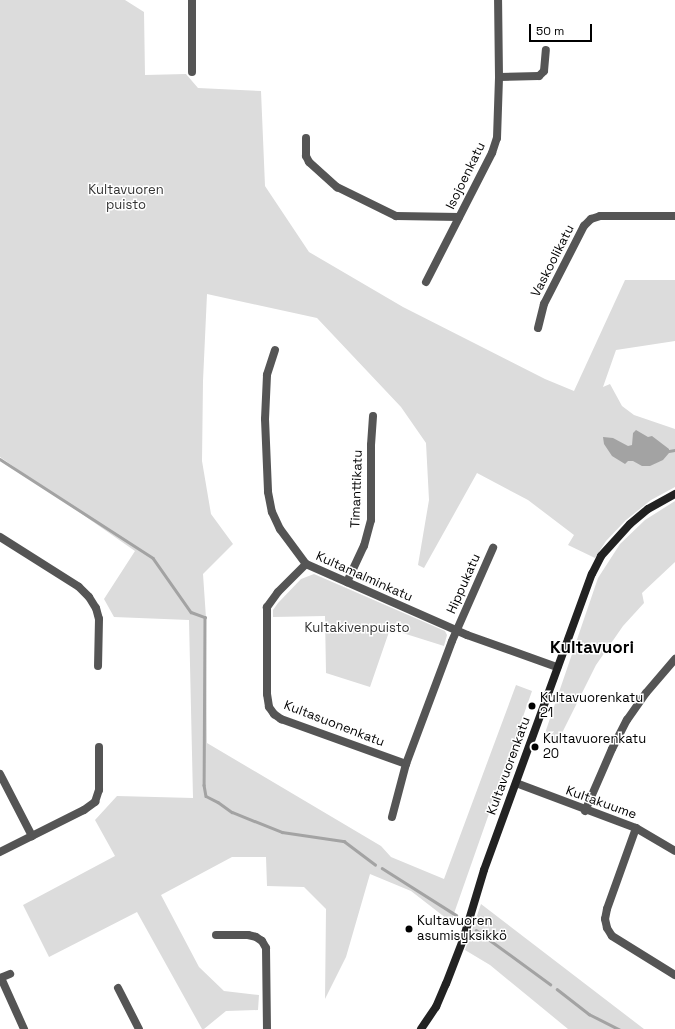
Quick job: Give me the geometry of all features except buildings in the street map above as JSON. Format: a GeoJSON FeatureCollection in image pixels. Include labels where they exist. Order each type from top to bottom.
{"type":"FeatureCollection","features":[{"type":"Feature","properties":{"kind":"street"},"geometry":{"type":"LineString","coordinates":[[192,0],[192,72]]}},
{"type":"Feature","properties":{"kind":"street","name":"Isojoenkatu"},"geometry":{"type":"LineString","coordinates":[[426,282],[492,153],[497,138],[499,77],[498,0]]}},
{"type":"Feature","properties":{"kind":"street"},"geometry":{"type":"LineString","coordinates":[[499,77],[539,76],[544,70],[546,50]]}},
{"type":"Feature","properties":{"kind":"street"},"geometry":{"type":"LineString","coordinates":[[306,138],[306,156],[308,162],[325,179],[337,187],[396,216],[459,217]]}},
{"type":"Feature","properties":{"kind":"street","name":"Vaskoolikatu"},"geometry":{"type":"LineString","coordinates":[[538,328],[544,304],[584,226],[591,219],[600,216],[675,216]]}},
{"type":"Feature","properties":{"kind":"street","name":"Kultamalminkatu"},"geometry":{"type":"LineString","coordinates":[[275,350],[268,375],[265,419],[268,492],[272,512],[280,529],[306,564],[456,630],[557,667]]}},
{"type":"Feature","properties":{"kind":"street","name":"Timanttikatu"},"geometry":{"type":"LineString","coordinates":[[347,582],[364,546],[371,520],[371,445],[373,416]]}},
{"type":"Feature","properties":{"kind":"street","name":"Kultavuorenkatu"},"geometry":{"type":"LineString","coordinates":[[422,1029],[436,1007],[449,976],[557,667],[592,574],[601,556],[630,524],[648,509],[675,494]]}},
{"type":"Feature","properties":{"kind":"street"},"geometry":{"type":"LineString","coordinates":[[0,537],[79,587],[89,597],[96,608],[99,619],[98,666]]}},
{"type":"Feature","properties":{"kind":"street","name":"Hippukatu"},"geometry":{"type":"LineString","coordinates":[[456,630],[493,548]]}},
{"type":"Feature","properties":{"kind":"street","name":"Kultasuonenkatu"},"geometry":{"type":"LineString","coordinates":[[306,564],[278,592],[267,607],[267,694],[269,708],[281,719],[406,764]]}},
{"type":"Feature","properties":{"kind":"street"},"geometry":{"type":"LineString","coordinates":[[392,817],[406,764],[456,630]]}},
{"type":"Feature","properties":{"kind":"street"},"geometry":{"type":"LineString","coordinates":[[585,810],[612,749],[627,720],[646,693],[675,660]]}},
{"type":"Feature","properties":{"kind":"street"},"geometry":{"type":"LineString","coordinates":[[0,852],[84,810],[95,802],[99,790],[99,747]]}},
{"type":"Feature","properties":{"kind":"street"},"geometry":{"type":"LineString","coordinates":[[0,774],[32,836]]}},
{"type":"Feature","properties":{"kind":"street","name":"Kultakuume"},"geometry":{"type":"LineString","coordinates":[[516,783],[636,828],[675,851]]}},
{"type":"Feature","properties":{"kind":"street"},"geometry":{"type":"LineString","coordinates":[[636,828],[607,909],[605,919],[607,928],[612,936],[675,975]]}},
{"type":"Feature","properties":{"kind":"street"},"geometry":{"type":"LineString","coordinates":[[216,935],[248,935],[256,937],[262,941],[266,948],[267,1029]]}},
{"type":"Feature","properties":{"kind":"street"},"geometry":{"type":"LineString","coordinates":[[10,974],[0,978],[24,1029]]}},
{"type":"Feature","properties":{"kind":"street"},"geometry":{"type":"LineString","coordinates":[[118,988],[138,1029]]}},
{"type":"Feature","properties":{"kind":"green space","name":"Kultavuoren puisto"},"geometry":{"type":"Polygon","coordinates":[[[0,0],[125,0],[144,12],[145,75],[186,74],[198,88],[261,91],[265,186],[309,252],[403,307],[545,379],[574,391],[625,280],[675,280],[675,341],[616,350],[603,387],[610,384],[622,406],[634,415],[675,429],[675,487],[651,500],[626,520],[606,541],[595,558],[568,545],[574,535],[528,500],[477,473],[424,568],[418,565],[429,500],[426,443],[401,407],[317,318],[207,294],[203,381],[202,461],[211,514],[233,544],[203,574],[206,618],[207,743],[381,846],[391,857],[444,879],[516,685],[532,691],[451,922],[411,891],[370,874],[346,957],[325,999],[326,909],[304,887],[267,886],[266,857],[232,857],[161,895],[199,967],[224,991],[259,995],[258,1010],[226,1011],[204,1029],[202,1029],[137,912],[49,957],[23,905],[115,856],[95,820],[117,796],[193,798],[189,620],[114,617],[104,599],[135,551],[0,457],[0,0]]]}},
{"type":"Feature","properties":{"kind":"green space"},"geometry":{"type":"Polygon","coordinates":[[[675,501],[675,562],[642,593],[644,603],[623,626],[596,665],[558,741],[544,736],[598,578],[620,544],[645,520],[675,501]]]}},
{"type":"Feature","properties":{"kind":"green space","name":"Kultakivenpuisto"},"geometry":{"type":"Polygon","coordinates":[[[314,574],[445,631],[447,635],[444,646],[390,629],[370,687],[326,673],[325,616],[273,617],[273,610],[278,603],[301,579],[314,574]]]}},
{"type":"Feature","properties":{"kind":"green space"},"geometry":{"type":"Polygon","coordinates":[[[481,904],[644,1029],[568,1029],[490,965],[465,950],[481,904]]]}},
{"type":"Feature","properties":{"kind":"shaded area"},"geometry":{"type":"Polygon","coordinates":[[[636,430],[648,437],[652,436],[669,449],[669,453],[663,460],[650,466],[642,466],[633,461],[628,461],[625,464],[612,456],[604,444],[603,437],[613,438],[628,446],[632,445],[633,433],[636,430]]]}},
{"type":"Feature","properties":{"kind":"waterway"},"geometry":{"type":"LineString","coordinates":[[669,451],[675,450]]}},
{"type":"Feature","properties":{"kind":"waterway"},"geometry":{"type":"LineString","coordinates":[[0,459],[153,558],[191,612],[205,617],[204,785],[206,796],[232,812],[282,832],[344,841],[375,864]]}},
{"type":"Feature","properties":{"kind":"waterway"},"geometry":{"type":"LineString","coordinates":[[382,868],[456,915]]}},
{"type":"Feature","properties":{"kind":"waterway"},"geometry":{"type":"LineString","coordinates":[[476,930],[550,984]]}},
{"type":"Feature","properties":{"kind":"waterway"},"geometry":{"type":"LineString","coordinates":[[557,989],[589,1014],[619,1029]]}},
{"type":"Feature","properties":{"kind":"place","name":"Kultavuorenkatu 21"},"geometry":{"type":"Point","coordinates":[532,706]}},
{"type":"Feature","properties":{"kind":"place","name":"Kultavuorenkatu 20"},"geometry":{"type":"Point","coordinates":[535,747]}},
{"type":"Feature","properties":{"kind":"place","name":"Kultavuoren asumisyksikkö"},"geometry":{"type":"Point","coordinates":[409,929]}},
{"type":"Feature","properties":{"kind":"district","name":"Kultavuori"},"geometry":{"type":"Point","coordinates":[592,648]}}]}
